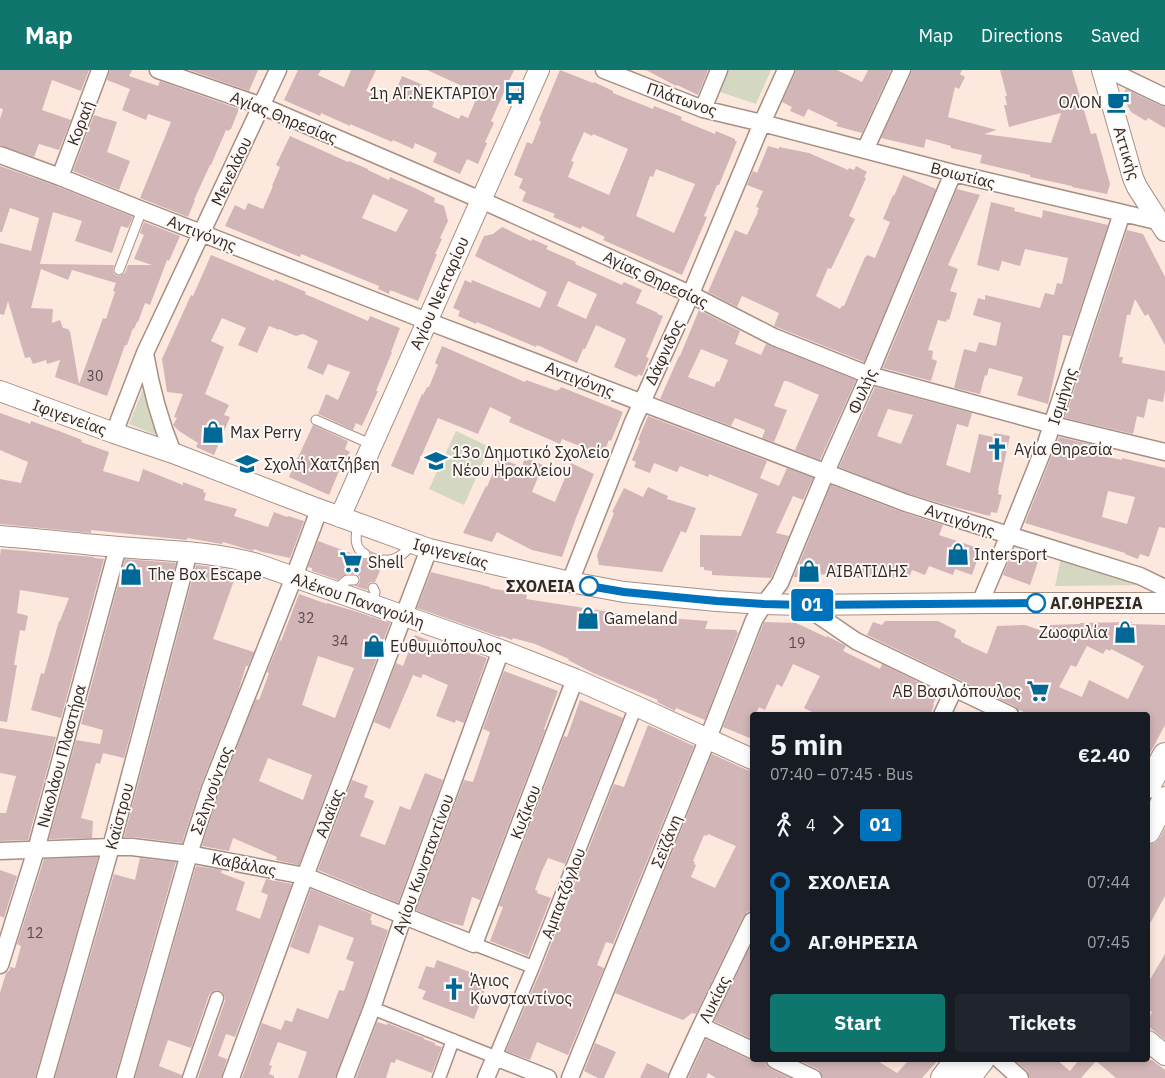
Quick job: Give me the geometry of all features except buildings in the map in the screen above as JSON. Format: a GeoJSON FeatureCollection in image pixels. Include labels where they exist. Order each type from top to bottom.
{"type":"FeatureCollection","features":[{"type":"Feature","properties":{"kind":"main road"},"geometry":{"type":"LineString","coordinates":[[1150,779],[1165,755]]}},
{"type":"Feature","properties":{"kind":"main road"},"geometry":{"type":"LineString","coordinates":[[1150,827],[1165,799]]}},
{"type":"Feature","properties":{"kind":"main road"},"geometry":{"type":"LineString","coordinates":[[943,1078],[955,1062]]}},
{"type":"Feature","properties":{"kind":"main road"},"geometry":{"type":"LineString","coordinates":[[968,1078],[980,1062]]}},
{"type":"Feature","properties":{"kind":"street","name":"Κοραή"},"geometry":{"type":"LineString","coordinates":[[60,177],[100,70]]}},
{"type":"Feature","properties":{"kind":"street","name":"Αγίας Θηρεσίας"},"geometry":{"type":"LineString","coordinates":[[158,70],[262,106],[481,200],[690,294],[774,337],[869,376],[1053,425],[1165,452]]}},
{"type":"Feature","properties":{"kind":"street","name":"Μενελάου"},"geometry":{"type":"LineString","coordinates":[[114,433],[146,353],[278,70]]}},
{"type":"Feature","properties":{"kind":"street","name":"Αγίου Νεκταρίου"},"geometry":{"type":"LineString","coordinates":[[349,520],[373,445],[539,70]]}},
{"type":"Feature","properties":{"kind":"street","name":"Πλάτωνος"},"geometry":{"type":"LineString","coordinates":[[604,70],[703,109],[762,123]]}},
{"type":"Feature","properties":{"kind":"street"},"geometry":{"type":"LineString","coordinates":[[703,109],[719,70]]}},
{"type":"Feature","properties":{"kind":"street","name":"Δάφνιδος"},"geometry":{"type":"LineString","coordinates":[[570,582],[642,402],[786,70]]}},
{"type":"Feature","properties":{"kind":"street"},"geometry":{"type":"LineString","coordinates":[[866,150],[902,70]]}},
{"type":"Feature","properties":{"kind":"street","name":"Αττικής"},"geometry":{"type":"LineString","coordinates":[[1102,70],[1133,178],[1163,225]]}},
{"type":"Feature","properties":{"kind":"street"},"geometry":{"type":"LineString","coordinates":[[1109,70],[1165,97]]}},
{"type":"Feature","properties":{"kind":"street","name":"Βοιωτίας"},"geometry":{"type":"LineString","coordinates":[[762,123],[953,173],[1122,213],[1163,225]]}},
{"type":"Feature","properties":{"kind":"street","name":"Αντιγόνης"},"geometry":{"type":"LineString","coordinates":[[0,155],[427,321],[906,503],[1140,576],[1165,588]]}},
{"type":"Feature","properties":{"kind":"street","name":"Φυλής"},"geometry":{"type":"LineString","coordinates":[[764,604],[780,583],[826,472],[869,376],[953,173]]}},
{"type":"Feature","properties":{"kind":"street","name":"Ισμήνης"},"geometry":{"type":"LineString","coordinates":[[980,602],[1009,536],[1053,425],[1122,213]]}},
{"type":"Feature","properties":{"kind":"street"},"geometry":{"type":"LineString","coordinates":[[146,353],[150,384],[173,453]]}},
{"type":"Feature","properties":{"kind":"street","name":"Ιφιγενείας"},"geometry":{"type":"LineString","coordinates":[[0,391],[173,453],[319,510],[422,546],[570,582],[624,592],[717,601],[804,605],[980,602],[1165,603]]}},
{"type":"Feature","properties":{"kind":"street","name":"Σεληνούντος"},"geometry":{"type":"LineString","coordinates":[[125,1078],[189,854],[210,789],[319,510]]}},
{"type":"Feature","properties":{"kind":"street","name":"Αλέκου Παναγούλη"},"geometry":{"type":"LineString","coordinates":[[0,536],[189,552],[240,559],[334,591],[373,596],[403,616],[501,650],[575,679],[750,758]]}},
{"type":"Feature","properties":{"kind":"street","name":"Αλαϊας"},"geometry":{"type":"LineString","coordinates":[[231,1078],[403,616],[422,546]]}},
{"type":"Feature","properties":{"kind":"street","name":"Νικολάου Πλαστήρα"},"geometry":{"type":"LineString","coordinates":[[0,965],[36,850],[118,547]]}},
{"type":"Feature","properties":{"kind":"street","name":"Καϊστρου"},"geometry":{"type":"LineString","coordinates":[[45,1078],[111,847],[189,552]]}},
{"type":"Feature","properties":{"kind":"street","name":"Σεϊζάνη"},"geometry":{"type":"LineString","coordinates":[[570,1078],[754,620],[764,604]]}},
{"type":"Feature","properties":{"kind":"street"},"geometry":{"type":"LineString","coordinates":[[804,605],[856,642],[1004,712]]}},
{"type":"Feature","properties":{"kind":"street","name":"Αγίου Κωνσταντίνου"},"geometry":{"type":"LineString","coordinates":[[345,1078],[501,650]]}},
{"type":"Feature","properties":{"kind":"street","name":"Κυζίκου"},"geometry":{"type":"LineString","coordinates":[[474,944],[575,679]]}},
{"type":"Feature","properties":{"kind":"street"},"geometry":{"type":"LineString","coordinates":[[943,712],[954,689]]}},
{"type":"Feature","properties":{"kind":"street","name":"Αμπατζόγλου"},"geometry":{"type":"LineString","coordinates":[[486,1078],[533,967],[636,706]]}},
{"type":"Feature","properties":{"kind":"street","name":"Καβάλας"},"geometry":{"type":"LineString","coordinates":[[0,851],[132,847],[189,854],[305,876],[474,944]]}},
{"type":"Feature","properties":{"kind":"street","name":"Λυκίας"},"geometry":{"type":"LineString","coordinates":[[676,1078],[750,925]]}},
{"type":"Feature","properties":{"kind":"street"},"geometry":{"type":"LineString","coordinates":[[474,944],[533,967]]}},
{"type":"Feature","properties":{"kind":"street"},"geometry":{"type":"LineString","coordinates":[[188,1078],[217,998]]}},
{"type":"Feature","properties":{"kind":"street"},"geometry":{"type":"LineString","coordinates":[[372,1008],[548,1078]]}},
{"type":"Feature","properties":{"kind":"street"},"geometry":{"type":"LineString","coordinates":[[701,1026],[750,1049]]}},
{"type":"Feature","properties":{"kind":"street"},"geometry":{"type":"LineString","coordinates":[[439,1078],[453,1040]]}},
{"type":"Feature","properties":{"kind":"street"},"geometry":{"type":"LineString","coordinates":[[1150,1043],[1165,1055]]}},
{"type":"Feature","properties":{"kind":"street"},"geometry":{"type":"LineString","coordinates":[[777,1062],[791,1073],[813,1078]]}},
{"type":"Feature","properties":{"kind":"street"},"geometry":{"type":"LineString","coordinates":[[1002,1062],[1020,1078]]}},
{"type":"Feature","properties":{"kind":"lane"},"geometry":{"type":"LineString","coordinates":[[119,270],[142,210]]}},
{"type":"Feature","properties":{"kind":"lane"},"geometry":{"type":"LineString","coordinates":[[316,420],[373,445]]}},
{"type":"Feature","properties":{"kind":"lane"},"geometry":{"type":"LineString","coordinates":[[349,520],[360,551],[365,554]]}},
{"type":"Feature","properties":{"kind":"lane"},"geometry":{"type":"LineString","coordinates":[[384,560],[396,559],[405,552],[422,546]]}},
{"type":"Feature","properties":{"kind":"lane"},"geometry":{"type":"LineString","coordinates":[[334,591],[347,580],[354,580]]}},
{"type":"Feature","properties":{"kind":"green space"},"geometry":{"type":"Polygon","coordinates":[[[727,70],[771,70],[756,104],[717,91],[727,70]]]}},
{"type":"Feature","properties":{"kind":"green space"},"geometry":{"type":"Polygon","coordinates":[[[143,389],[159,436],[129,424],[143,389]]]}},
{"type":"Feature","properties":{"kind":"green space"},"geometry":{"type":"Polygon","coordinates":[[[456,431],[490,447],[464,505],[429,489],[456,431]]]}},
{"type":"Feature","properties":{"kind":"green space"},"geometry":{"type":"Polygon","coordinates":[[[1061,558],[1141,585],[1055,586],[1061,558]]]}},
{"type":"Feature","properties":{"kind":"bus line","name":"01"},"geometry":{"type":"LineString","coordinates":[[589,586],[624,592],[764,604],[1036,603]]}},
{"type":"Feature","properties":{"kind":"place","name":"1η ΑΓ.ΝΕΚΤΑΡΙΟΥ"},"geometry":{"type":"Point","coordinates":[515,93]}},
{"type":"Feature","properties":{"kind":"place","name":"ΟΛΟΝ"},"geometry":{"type":"Point","coordinates":[1118,102]}},
{"type":"Feature","properties":{"kind":"place","name":"Max Perry"},"geometry":{"type":"Point","coordinates":[213,432]}},
{"type":"Feature","properties":{"kind":"place","name":"Αγία Θηρεσία"},"geometry":{"type":"Point","coordinates":[997,449]}},
{"type":"Feature","properties":{"kind":"place","name":"13ο Δημοτικό Σχολείο Νέου Ηρακλείου"},"geometry":{"type":"Point","coordinates":[436,461]}},
{"type":"Feature","properties":{"kind":"place","name":"Σχολή Χατζήβεη"},"geometry":{"type":"Point","coordinates":[247,464]}},
{"type":"Feature","properties":{"kind":"place","name":"Intersport"},"geometry":{"type":"Point","coordinates":[958,554]}},
{"type":"Feature","properties":{"kind":"place","name":"Shell"},"geometry":{"type":"Point","coordinates":[351,562]}},
{"type":"Feature","properties":{"kind":"place","name":"ΑΙΒΑΤΙΔΗΣ"},"geometry":{"type":"Point","coordinates":[809,571]}},
{"type":"Feature","properties":{"kind":"place","name":"The Box Escape"},"geometry":{"type":"Point","coordinates":[131,574]}},
{"type":"Feature","properties":{"kind":"place","name":"ΣΧΟΛΕΙΑ"},"geometry":{"type":"Point","coordinates":[589,586]}},
{"type":"Feature","properties":{"kind":"place","name":"ΑΓ.ΘΗΡΕΣΙΑ"},"geometry":{"type":"Point","coordinates":[1036,603]}},
{"type":"Feature","properties":{"kind":"place","name":"Gameland"},"geometry":{"type":"Point","coordinates":[588,618]}},
{"type":"Feature","properties":{"kind":"place","name":"Ζωοφιλία"},"geometry":{"type":"Point","coordinates":[1125,632]}},
{"type":"Feature","properties":{"kind":"place","name":"Ευθυμιόπουλος"},"geometry":{"type":"Point","coordinates":[374,646]}},
{"type":"Feature","properties":{"kind":"place","name":"ΑΒ Βασιλόπουλος"},"geometry":{"type":"Point","coordinates":[1038,691]}},
{"type":"Feature","properties":{"kind":"place","name":"Άγιος Κωνσταντίνος"},"geometry":{"type":"Point","coordinates":[454,989]}}]}
